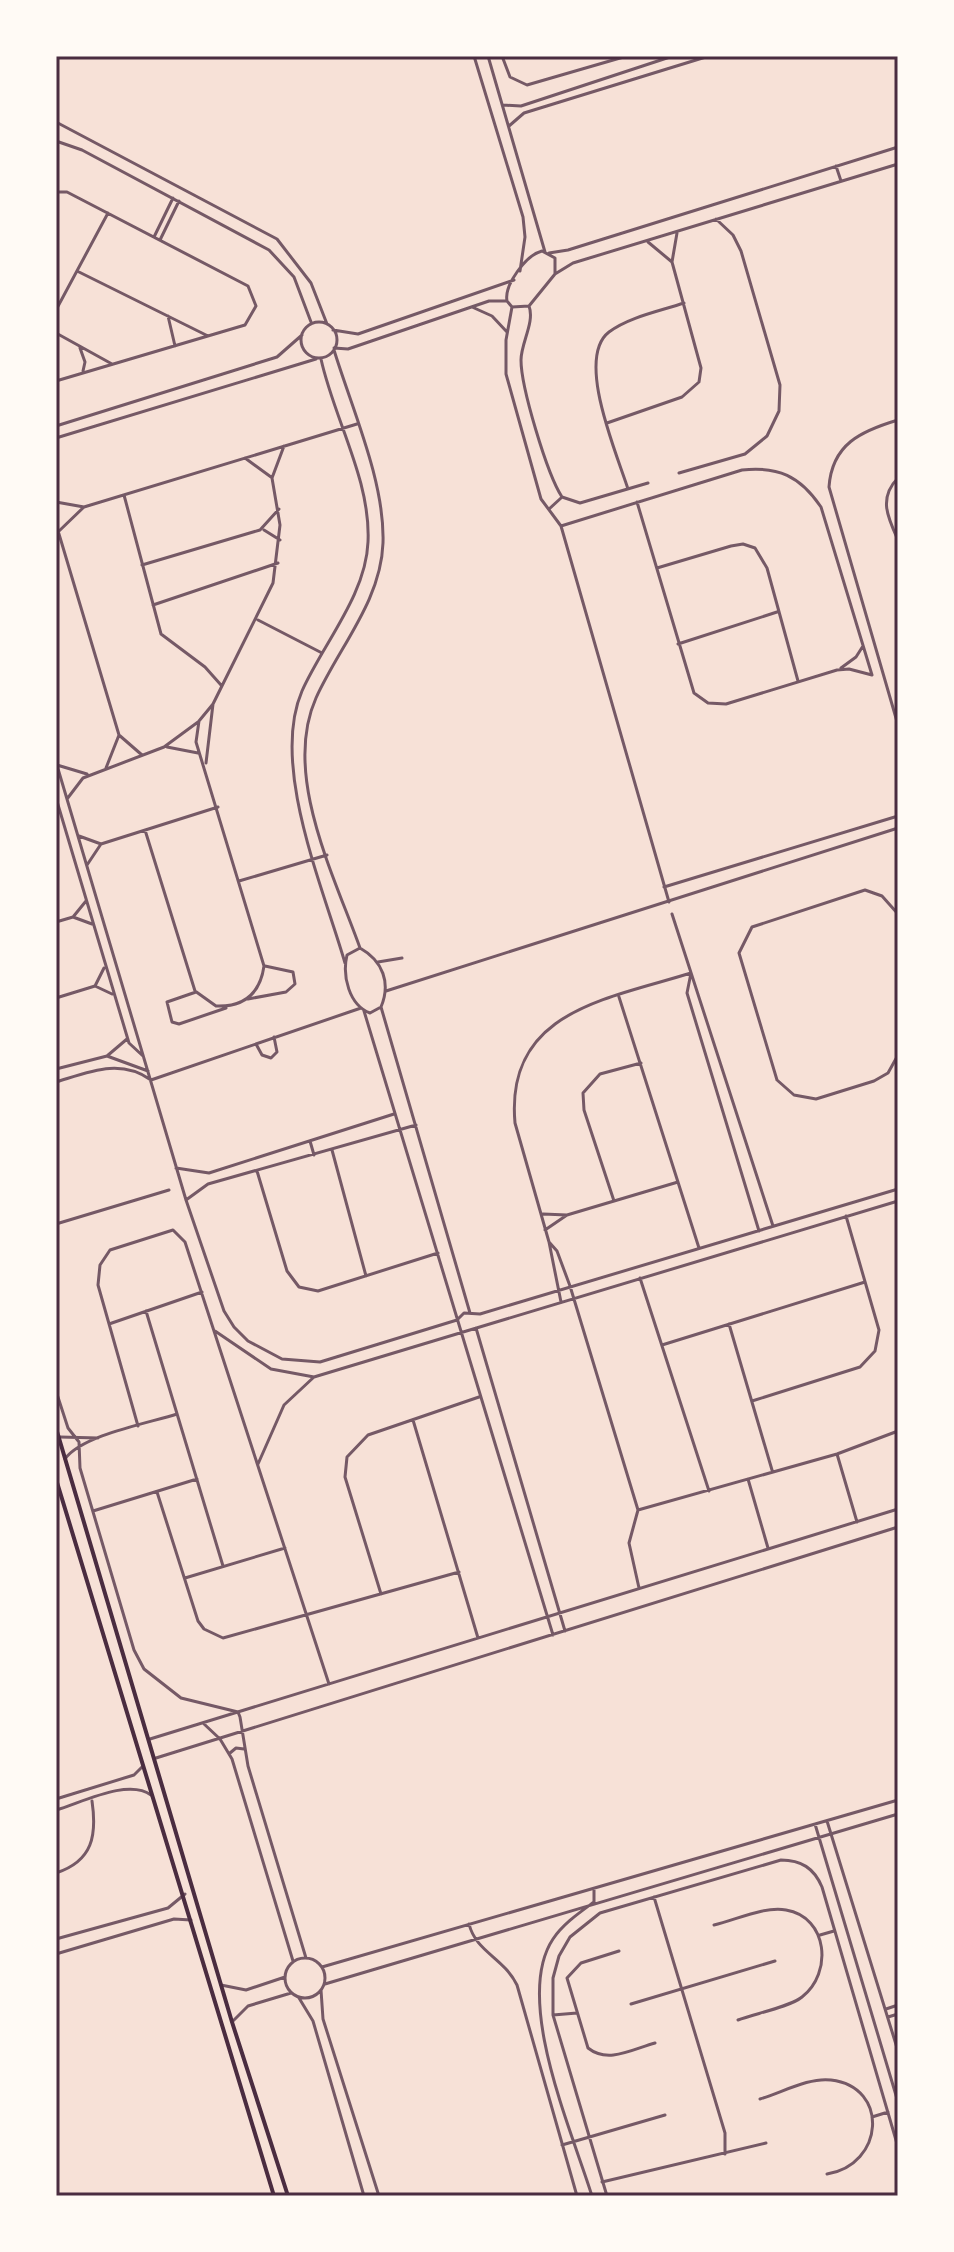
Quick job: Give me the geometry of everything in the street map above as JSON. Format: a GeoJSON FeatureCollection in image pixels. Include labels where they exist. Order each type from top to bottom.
{"type":"FeatureCollection","features":[{"type":"Feature","properties":{"kind":"main road"},"geometry":{"type":"LineString","coordinates":[[56,1428],[232,2022],[288,2196]]}},
{"type":"Feature","properties":{"kind":"main road"},"geometry":{"type":"LineString","coordinates":[[56,1479],[185,1894],[227,2047],[274,2196]]}},
{"type":"Feature","properties":{"kind":"main road"},"geometry":{"type":"LineString","coordinates":[[88,1582],[101,1577]]}},
{"type":"Feature","properties":{"kind":"main road"},"geometry":{"type":"LineString","coordinates":[[95,1602],[107,1598]]}},
{"type":"Feature","properties":{"kind":"street"},"geometry":{"type":"LineString","coordinates":[[474,56],[523,217],[525,237],[520,271]]}},
{"type":"Feature","properties":{"kind":"street"},"geometry":{"type":"LineString","coordinates":[[488,56],[547,252],[556,262],[555,274]]}},
{"type":"Feature","properties":{"kind":"street"},"geometry":{"type":"LineString","coordinates":[[502,56],[510,77],[527,85],[627,56]]}},
{"type":"Feature","properties":{"kind":"street"},"geometry":{"type":"LineString","coordinates":[[503,105],[521,106],[673,56]]}},
{"type":"Feature","properties":{"kind":"street"},"geometry":{"type":"LineString","coordinates":[[509,126],[524,113],[709,56]]}},
{"type":"Feature","properties":{"kind":"street"},"geometry":{"type":"LineString","coordinates":[[521,106],[524,113]]}},
{"type":"Feature","properties":{"kind":"street"},"geometry":{"type":"LineString","coordinates":[[56,122],[277,239],[311,283],[327,324],[333,330],[358,334],[514,280]]}},
{"type":"Feature","properties":{"kind":"street"},"geometry":{"type":"LineString","coordinates":[[56,141],[82,150],[179,201],[278,258],[300,288],[311,322]]}},
{"type":"Feature","properties":{"kind":"street"},"geometry":{"type":"LineString","coordinates":[[512,307],[507,301],[507,290],[532,255],[568,250],[898,147]]}},
{"type":"Feature","properties":{"kind":"street"},"geometry":{"type":"LineString","coordinates":[[512,307],[529,306],[555,274],[573,263],[898,164]]}},
{"type":"Feature","properties":{"kind":"street"},"geometry":{"type":"LineString","coordinates":[[836,166],[841,181]]}},
{"type":"Feature","properties":{"kind":"street"},"geometry":{"type":"LineString","coordinates":[[56,192],[67,192],[248,286],[253,292],[256,306],[250,320],[208,336],[56,381]]}},
{"type":"Feature","properties":{"kind":"street"},"geometry":{"type":"LineString","coordinates":[[154,237],[173,198]]}},
{"type":"Feature","properties":{"kind":"street"},"geometry":{"type":"LineString","coordinates":[[160,240],[179,201]]}},
{"type":"Feature","properties":{"kind":"street"},"geometry":{"type":"LineString","coordinates":[[56,310],[108,213]]}},
{"type":"Feature","properties":{"kind":"street"},"geometry":{"type":"LineString","coordinates":[[679,473],[745,454],[758,446],[774,424],[781,398],[741,251],[733,235],[716,219]]}},
{"type":"Feature","properties":{"kind":"street"},"geometry":{"type":"LineString","coordinates":[[607,423],[682,397],[699,382],[701,368],[672,262],[677,231]]}},
{"type":"Feature","properties":{"kind":"street"},"geometry":{"type":"LineString","coordinates":[[647,241],[672,262]]}},
{"type":"Feature","properties":{"kind":"street"},"geometry":{"type":"LineString","coordinates":[[77,271],[208,336]]}},
{"type":"Feature","properties":{"kind":"street"},"geometry":{"type":"LineString","coordinates":[[311,322],[302,335],[277,357],[57,425],[58,437],[319,359],[334,349],[348,349],[494,300],[507,301]]}},
{"type":"Feature","properties":{"kind":"street"},"geometry":{"type":"LineString","coordinates":[[628,489],[594,368],[598,344],[620,326],[684,303]]}},
{"type":"Feature","properties":{"kind":"street"},"geometry":{"type":"LineString","coordinates":[[529,306],[531,316],[522,348],[523,379],[562,497],[576,504],[648,483]]}},
{"type":"Feature","properties":{"kind":"street"},"geometry":{"type":"LineString","coordinates":[[472,307],[492,316],[507,333]]}},
{"type":"Feature","properties":{"kind":"street"},"geometry":{"type":"LineString","coordinates":[[512,307],[507,333],[508,382],[541,499],[561,526],[669,902]]}},
{"type":"Feature","properties":{"kind":"street"},"geometry":{"type":"LineString","coordinates":[[168,316],[175,346]]}},
{"type":"Feature","properties":{"kind":"street"},"geometry":{"type":"LineString","coordinates":[[311,322],[327,324]]}},
{"type":"Feature","properties":{"kind":"street"},"geometry":{"type":"LineString","coordinates":[[333,330],[334,349],[379,496],[383,545],[372,593],[317,697],[306,734],[308,791],[360,948],[378,962],[386,991],[381,1007],[470,1313]]}},
{"type":"Feature","properties":{"kind":"street"},"geometry":{"type":"LineString","coordinates":[[56,333],[114,365]]}},
{"type":"Feature","properties":{"kind":"street"},"geometry":{"type":"LineString","coordinates":[[302,335],[304,350],[319,359],[364,501],[368,546],[355,589],[295,711],[290,753],[296,794],[345,963],[349,989],[363,1010],[553,1635]]}},
{"type":"Feature","properties":{"kind":"street"},"geometry":{"type":"LineString","coordinates":[[78,345],[85,362],[82,373]]}},
{"type":"Feature","properties":{"kind":"street"},"geometry":{"type":"LineString","coordinates":[[898,420],[864,431],[846,445],[833,465],[829,487],[898,725]]}},
{"type":"Feature","properties":{"kind":"street"},"geometry":{"type":"LineString","coordinates":[[56,502],[84,507],[357,424]]}},
{"type":"Feature","properties":{"kind":"street"},"geometry":{"type":"LineString","coordinates":[[67,799],[76,784],[91,774],[164,747],[199,721],[213,704],[257,619],[278,563],[279,509],[272,478],[284,446]]}},
{"type":"Feature","properties":{"kind":"street"},"geometry":{"type":"LineString","coordinates":[[245,458],[272,478]]}},
{"type":"Feature","properties":{"kind":"street"},"geometry":{"type":"LineString","coordinates":[[561,526],[637,502],[742,470],[765,467],[788,473],[807,487],[821,507],[872,675],[849,669],[837,670],[726,704],[708,703],[694,693],[637,502]]}},
{"type":"Feature","properties":{"kind":"street"},"geometry":{"type":"LineString","coordinates":[[898,478],[887,495],[886,507],[898,540]]}},
{"type":"Feature","properties":{"kind":"street"},"geometry":{"type":"LineString","coordinates":[[124,495],[161,634],[205,667],[222,685]]}},
{"type":"Feature","properties":{"kind":"street"},"geometry":{"type":"LineString","coordinates":[[549,509],[562,497]]}},
{"type":"Feature","properties":{"kind":"street"},"geometry":{"type":"LineString","coordinates":[[58,532],[84,507]]}},
{"type":"Feature","properties":{"kind":"street"},"geometry":{"type":"LineString","coordinates":[[260,530],[279,509]]}},
{"type":"Feature","properties":{"kind":"street"},"geometry":{"type":"LineString","coordinates":[[56,524],[119,735],[142,755]]}},
{"type":"Feature","properties":{"kind":"street"},"geometry":{"type":"LineString","coordinates":[[142,565],[260,530],[272,532],[280,541]]}},
{"type":"Feature","properties":{"kind":"street"},"geometry":{"type":"LineString","coordinates":[[657,568],[731,546],[743,544],[755,548],[763,557],[798,681]]}},
{"type":"Feature","properties":{"kind":"street"},"geometry":{"type":"LineString","coordinates":[[153,605],[278,563]]}},
{"type":"Feature","properties":{"kind":"street"},"geometry":{"type":"LineString","coordinates":[[678,644],[778,612]]}},
{"type":"Feature","properties":{"kind":"street"},"geometry":{"type":"LineString","coordinates":[[257,619],[322,653]]}},
{"type":"Feature","properties":{"kind":"street"},"geometry":{"type":"LineString","coordinates":[[837,670],[856,657],[863,646]]}},
{"type":"Feature","properties":{"kind":"street"},"geometry":{"type":"LineString","coordinates":[[206,766],[213,704]]}},
{"type":"Feature","properties":{"kind":"street"},"geometry":{"type":"LineString","coordinates":[[199,721],[198,753],[206,766],[264,966],[257,990],[248,999]]}},
{"type":"Feature","properties":{"kind":"street"},"geometry":{"type":"LineString","coordinates":[[106,768],[119,735]]}},
{"type":"Feature","properties":{"kind":"street"},"geometry":{"type":"LineString","coordinates":[[164,747],[198,753]]}},
{"type":"Feature","properties":{"kind":"street"},"geometry":{"type":"LineString","coordinates":[[56,763],[73,772],[91,774]]}},
{"type":"Feature","properties":{"kind":"street"},"geometry":{"type":"LineString","coordinates":[[56,763],[176,1168],[224,1311],[234,1327],[264,1352],[291,1361],[320,1362],[457,1320],[463,1314],[480,1314],[898,1189]]}},
{"type":"Feature","properties":{"kind":"street"},"geometry":{"type":"LineString","coordinates":[[56,798],[127,1039],[133,1050],[143,1056]]}},
{"type":"Feature","properties":{"kind":"street"},"geometry":{"type":"LineString","coordinates":[[87,865],[101,844],[218,807]]}},
{"type":"Feature","properties":{"kind":"street"},"geometry":{"type":"LineString","coordinates":[[664,887],[898,816]]}},
{"type":"Feature","properties":{"kind":"street"},"geometry":{"type":"LineString","coordinates":[[386,991],[898,828]]}},
{"type":"Feature","properties":{"kind":"street"},"geometry":{"type":"LineString","coordinates":[[145,830],[196,992],[205,1001],[229,1007]]}},
{"type":"Feature","properties":{"kind":"street"},"geometry":{"type":"LineString","coordinates":[[77,834],[101,844]]}},
{"type":"Feature","properties":{"kind":"street"},"geometry":{"type":"LineString","coordinates":[[239,881],[327,855]]}},
{"type":"Feature","properties":{"kind":"street"},"geometry":{"type":"LineString","coordinates":[[898,914],[882,896],[865,890],[752,927],[739,953],[777,1080],[794,1095],[816,1099],[874,1081],[888,1073],[898,1055]]}},
{"type":"Feature","properties":{"kind":"street"},"geometry":{"type":"LineString","coordinates":[[56,922],[73,917],[86,901]]}},
{"type":"Feature","properties":{"kind":"street"},"geometry":{"type":"LineString","coordinates":[[90,914],[100,912]]}},
{"type":"Feature","properties":{"kind":"street"},"geometry":{"type":"LineString","coordinates":[[672,914],[773,1226]]}},
{"type":"Feature","properties":{"kind":"street"},"geometry":{"type":"LineString","coordinates":[[73,917],[93,925]]}},
{"type":"Feature","properties":{"kind":"street"},"geometry":{"type":"LineString","coordinates":[[345,963],[353,950],[360,948]]}},
{"type":"Feature","properties":{"kind":"street"},"geometry":{"type":"LineString","coordinates":[[378,962],[402,958]]}},
{"type":"Feature","properties":{"kind":"street"},"geometry":{"type":"LineString","coordinates":[[95,986],[105,966]]}},
{"type":"Feature","properties":{"kind":"street"},"geometry":{"type":"LineString","coordinates":[[196,992],[167,1002],[172,1022],[179,1024],[248,999],[286,992],[295,984],[293,972],[287,968],[264,966]]}},
{"type":"Feature","properties":{"kind":"street"},"geometry":{"type":"LineString","coordinates":[[561,1302],[549,1242],[515,1123],[514,1095],[520,1067],[541,1035],[571,1012],[691,973]]}},
{"type":"Feature","properties":{"kind":"street"},"geometry":{"type":"LineString","coordinates":[[691,973],[687,993],[759,1231]]}},
{"type":"Feature","properties":{"kind":"street"},"geometry":{"type":"LineString","coordinates":[[56,998],[95,986],[114,994]]}},
{"type":"Feature","properties":{"kind":"street"},"geometry":{"type":"LineString","coordinates":[[619,996],[699,1248]]}},
{"type":"Feature","properties":{"kind":"street"},"geometry":{"type":"LineString","coordinates":[[151,1080],[274,1037],[363,1010],[370,1013],[381,1007]]}},
{"type":"Feature","properties":{"kind":"street"},"geometry":{"type":"LineString","coordinates":[[256,1044],[264,1057],[273,1057],[277,1052],[274,1037]]}},
{"type":"Feature","properties":{"kind":"street"},"geometry":{"type":"LineString","coordinates":[[56,1069],[107,1056],[127,1039]]}},
{"type":"Feature","properties":{"kind":"street"},"geometry":{"type":"LineString","coordinates":[[107,1056],[148,1071]]}},
{"type":"Feature","properties":{"kind":"street"},"geometry":{"type":"LineString","coordinates":[[614,1201],[584,1110],[583,1093],[600,1074],[641,1063]]}},
{"type":"Feature","properties":{"kind":"street"},"geometry":{"type":"LineString","coordinates":[[56,1082],[113,1067],[137,1071],[151,1080]]}},
{"type":"Feature","properties":{"kind":"street"},"geometry":{"type":"LineString","coordinates":[[176,1168],[209,1173],[394,1114]]}},
{"type":"Feature","properties":{"kind":"street"},"geometry":{"type":"LineString","coordinates":[[186,1200],[205,1185],[416,1125]]}},
{"type":"Feature","properties":{"kind":"street"},"geometry":{"type":"LineString","coordinates":[[310,1141],[314,1155]]}},
{"type":"Feature","properties":{"kind":"street"},"geometry":{"type":"LineString","coordinates":[[332,1150],[366,1276]]}},
{"type":"Feature","properties":{"kind":"street"},"geometry":{"type":"LineString","coordinates":[[257,1171],[291,1280],[299,1287],[318,1291],[438,1253]]}},
{"type":"Feature","properties":{"kind":"street"},"geometry":{"type":"LineString","coordinates":[[545,1230],[567,1215],[678,1182]]}},
{"type":"Feature","properties":{"kind":"street"},"geometry":{"type":"LineString","coordinates":[[56,1224],[169,1190]]}},
{"type":"Feature","properties":{"kind":"street"},"geometry":{"type":"LineString","coordinates":[[258,1464],[284,1405],[314,1377],[898,1201]]}},
{"type":"Feature","properties":{"kind":"street"},"geometry":{"type":"LineString","coordinates":[[541,1214],[567,1215]]}},
{"type":"Feature","properties":{"kind":"street"},"geometry":{"type":"LineString","coordinates":[[752,1401],[850,1371],[869,1360],[879,1341],[879,1330],[846,1216]]}},
{"type":"Feature","properties":{"kind":"street"},"geometry":{"type":"LineString","coordinates":[[138,1426],[98,1285],[98,1271],[110,1250],[165,1231],[177,1231],[184,1238],[329,1684]]}},
{"type":"Feature","properties":{"kind":"street"},"geometry":{"type":"LineString","coordinates":[[549,1242],[557,1251],[570,1286],[638,1510],[629,1543],[639,1589]]}},
{"type":"Feature","properties":{"kind":"street"},"geometry":{"type":"LineString","coordinates":[[640,1278],[709,1491]]}},
{"type":"Feature","properties":{"kind":"street"},"geometry":{"type":"LineString","coordinates":[[662,1345],[865,1282]]}},
{"type":"Feature","properties":{"kind":"street"},"geometry":{"type":"LineString","coordinates":[[109,1324],[202,1292]]}},
{"type":"Feature","properties":{"kind":"street"},"geometry":{"type":"LineString","coordinates":[[146,1311],[223,1566]]}},
{"type":"Feature","properties":{"kind":"street"},"geometry":{"type":"LineString","coordinates":[[729,1324],[772,1472]]}},
{"type":"Feature","properties":{"kind":"street"},"geometry":{"type":"LineString","coordinates":[[476,1328],[565,1631]]}},
{"type":"Feature","properties":{"kind":"street"},"geometry":{"type":"LineString","coordinates":[[214,1331],[271,1369],[314,1377]]}},
{"type":"Feature","properties":{"kind":"street"},"geometry":{"type":"LineString","coordinates":[[56,1391],[66,1423],[80,1447],[79,1464],[92,1512],[134,1650],[144,1669],[181,1698],[238,1712]]}},
{"type":"Feature","properties":{"kind":"street"},"geometry":{"type":"LineString","coordinates":[[381,1594],[344,1467],[359,1440],[481,1397]]}},
{"type":"Feature","properties":{"kind":"street"},"geometry":{"type":"LineString","coordinates":[[65,1459],[98,1438],[177,1414]]}},
{"type":"Feature","properties":{"kind":"street"},"geometry":{"type":"LineString","coordinates":[[413,1420],[478,1638]]}},
{"type":"Feature","properties":{"kind":"street"},"geometry":{"type":"LineString","coordinates":[[638,1510],[837,1454],[898,1431]]}},
{"type":"Feature","properties":{"kind":"street"},"geometry":{"type":"LineString","coordinates":[[58,1436],[98,1438]]}},
{"type":"Feature","properties":{"kind":"street"},"geometry":{"type":"LineString","coordinates":[[837,1454],[857,1522]]}},
{"type":"Feature","properties":{"kind":"street"},"geometry":{"type":"LineString","coordinates":[[92,1512],[197,1479]]}},
{"type":"Feature","properties":{"kind":"street"},"geometry":{"type":"LineString","coordinates":[[748,1479],[768,1549]]}},
{"type":"Feature","properties":{"kind":"street"},"geometry":{"type":"LineString","coordinates":[[157,1492],[198,1621],[213,1635],[233,1638],[459,1572]]}},
{"type":"Feature","properties":{"kind":"street"},"geometry":{"type":"LineString","coordinates":[[150,1739],[898,1509]]}},
{"type":"Feature","properties":{"kind":"street"},"geometry":{"type":"LineString","coordinates":[[156,1758],[898,1527]]}},
{"type":"Feature","properties":{"kind":"street"},"geometry":{"type":"LineString","coordinates":[[184,1578],[285,1548]]}},
{"type":"Feature","properties":{"kind":"street"},"geometry":{"type":"LineString","coordinates":[[238,1712],[244,1749],[306,1958]]}},
{"type":"Feature","properties":{"kind":"street"},"geometry":{"type":"LineString","coordinates":[[203,1723],[220,1739],[229,1754],[293,1961],[285,1977],[246,1990],[221,1985]]}},
{"type":"Feature","properties":{"kind":"street"},"geometry":{"type":"LineString","coordinates":[[229,1754],[236,1748],[244,1749]]}},
{"type":"Feature","properties":{"kind":"street"},"geometry":{"type":"LineString","coordinates":[[56,1799],[123,1779],[137,1773],[144,1763]]}},
{"type":"Feature","properties":{"kind":"street"},"geometry":{"type":"LineString","coordinates":[[123,1779],[127,1789]]}},
{"type":"Feature","properties":{"kind":"street"},"geometry":{"type":"LineString","coordinates":[[56,1810],[127,1789],[145,1790],[154,1798]]}},
{"type":"Feature","properties":{"kind":"street"},"geometry":{"type":"LineString","coordinates":[[56,1873],[78,1863],[91,1847],[96,1826],[92,1800]]}},
{"type":"Feature","properties":{"kind":"street"},"geometry":{"type":"LineString","coordinates":[[293,1961],[306,1958],[322,1967],[898,1800]]}},
{"type":"Feature","properties":{"kind":"street"},"geometry":{"type":"LineString","coordinates":[[299,1998],[313,1997],[325,1984],[898,1814]]}},
{"type":"Feature","properties":{"kind":"street"},"geometry":{"type":"LineString","coordinates":[[827,1821],[898,2051]]}},
{"type":"Feature","properties":{"kind":"street"},"geometry":{"type":"LineString","coordinates":[[815,1824],[898,2102]]}},
{"type":"Feature","properties":{"kind":"street"},"geometry":{"type":"LineString","coordinates":[[607,2196],[553,2015],[553,1978],[570,1937],[600,1913],[790,1860],[811,1868],[818,1877],[898,2147]]}},
{"type":"Feature","properties":{"kind":"street"},"geometry":{"type":"LineString","coordinates":[[592,1889],[594,1902]]}},
{"type":"Feature","properties":{"kind":"street"},"geometry":{"type":"LineString","coordinates":[[56,1939],[168,1908],[185,1894]]}},
{"type":"Feature","properties":{"kind":"street"},"geometry":{"type":"LineString","coordinates":[[654,1897],[725,2133],[725,2154]]}},
{"type":"Feature","properties":{"kind":"street"},"geometry":{"type":"LineString","coordinates":[[592,2196],[541,2029],[537,1988],[552,1939],[594,1902]]}},
{"type":"Feature","properties":{"kind":"street"},"geometry":{"type":"LineString","coordinates":[[168,1908],[172,1914],[170,1920]]}},
{"type":"Feature","properties":{"kind":"street"},"geometry":{"type":"LineString","coordinates":[[714,1925],[784,1909],[806,1918],[820,1935],[822,1962],[802,1998],[738,2020]]}},
{"type":"Feature","properties":{"kind":"street"},"geometry":{"type":"LineString","coordinates":[[56,1954],[170,1920],[192,1921]]}},
{"type":"Feature","properties":{"kind":"street"},"geometry":{"type":"LineString","coordinates":[[469,1924],[473,1939],[504,1965],[517,1985],[577,2196]]}},
{"type":"Feature","properties":{"kind":"street"},"geometry":{"type":"LineString","coordinates":[[820,1935],[834,1931]]}},
{"type":"Feature","properties":{"kind":"street"},"geometry":{"type":"LineString","coordinates":[[619,1951],[581,1963],[570,1971],[568,1984],[588,2048],[594,2053],[612,2056],[655,2043]]}},
{"type":"Feature","properties":{"kind":"street"},"geometry":{"type":"LineString","coordinates":[[631,2004],[775,1961]]}},
{"type":"Feature","properties":{"kind":"street"},"geometry":{"type":"LineString","coordinates":[[322,1967],[325,1984]]}},
{"type":"Feature","properties":{"kind":"street"},"geometry":{"type":"LineString","coordinates":[[285,1977],[291,1993],[299,1998],[313,2021],[364,2196]]}},
{"type":"Feature","properties":{"kind":"street"},"geometry":{"type":"LineString","coordinates":[[321,1990],[323,2019],[379,2196]]}},
{"type":"Feature","properties":{"kind":"street"},"geometry":{"type":"LineString","coordinates":[[232,2022],[253,2003],[291,1993]]}},
{"type":"Feature","properties":{"kind":"street"},"geometry":{"type":"LineString","coordinates":[[886,2009],[898,2005]]}},
{"type":"Feature","properties":{"kind":"street"},"geometry":{"type":"LineString","coordinates":[[553,2015],[577,2013]]}},
{"type":"Feature","properties":{"kind":"street"},"geometry":{"type":"LineString","coordinates":[[888,2017],[898,2014]]}},
{"type":"Feature","properties":{"kind":"street"},"geometry":{"type":"LineString","coordinates":[[760,2099],[821,2080],[844,2083],[862,2096],[872,2117],[873,2131],[863,2156],[853,2166],[827,2174]]}},
{"type":"Feature","properties":{"kind":"street"},"geometry":{"type":"LineString","coordinates":[[872,2117],[888,2112]]}},
{"type":"Feature","properties":{"kind":"street"},"geometry":{"type":"LineString","coordinates":[[562,2145],[665,2115]]}},
{"type":"Feature","properties":{"kind":"street"},"geometry":{"type":"LineString","coordinates":[[602,2182],[766,2143]]}}]}
